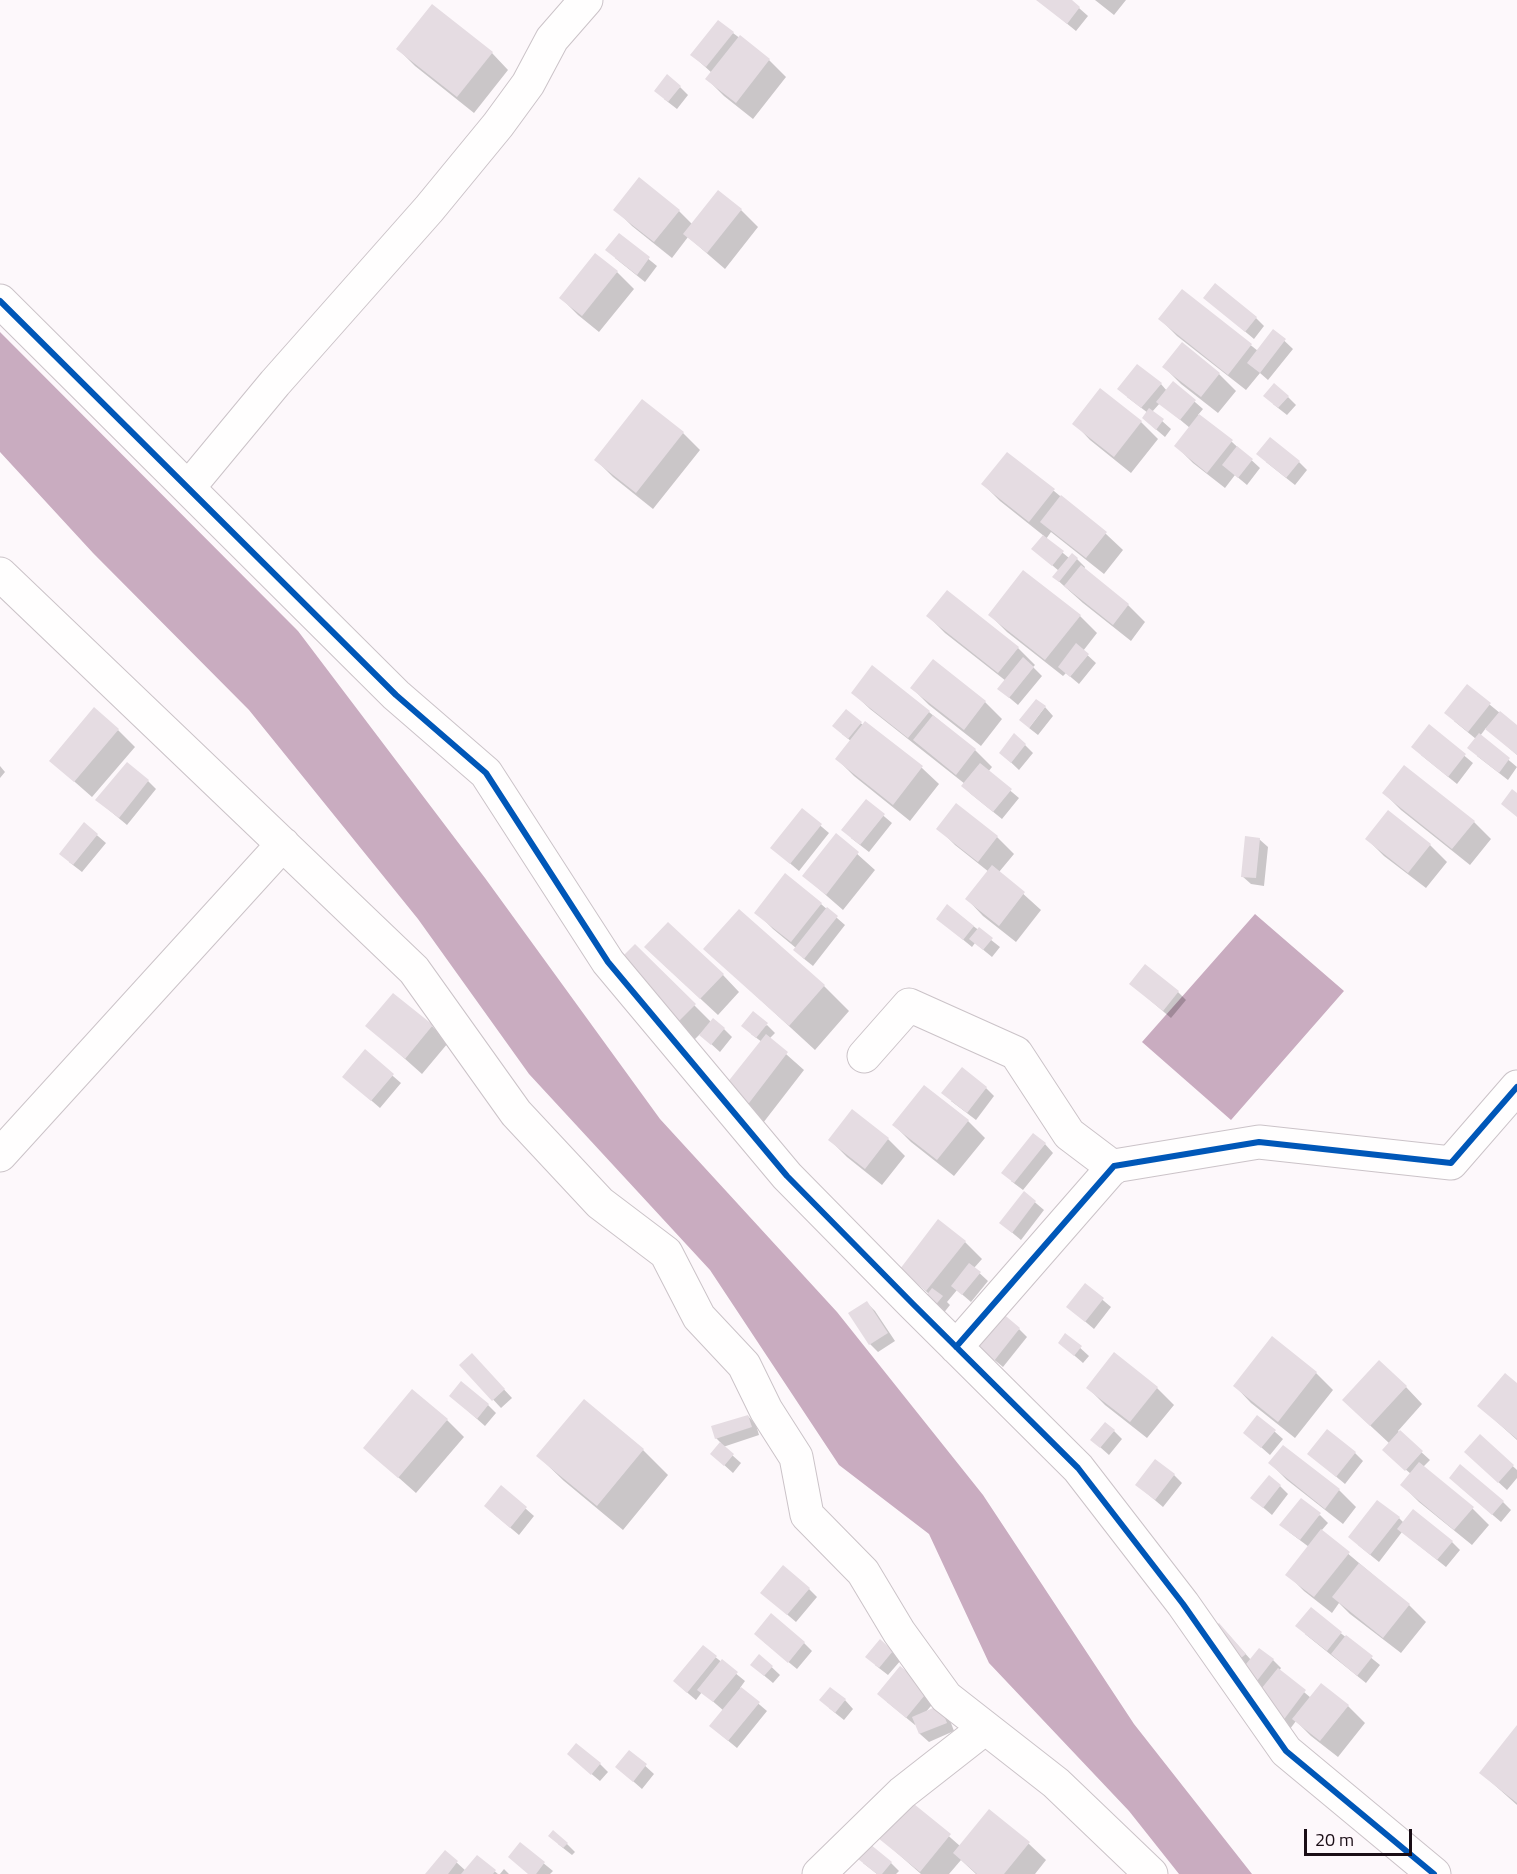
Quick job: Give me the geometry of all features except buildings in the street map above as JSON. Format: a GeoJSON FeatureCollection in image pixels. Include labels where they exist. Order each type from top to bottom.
{"type":"FeatureCollection","features":[{"type":"Feature","properties":{"kind":"street"},"geometry":{"type":"LineString","coordinates":[[188,488],[275,383],[429,209],[498,125],[528,84],[552,39],[586,0]]}},
{"type":"Feature","properties":{"kind":"street"},"geometry":{"type":"LineString","coordinates":[[0,301],[396,695],[486,773],[608,962],[787,1176],[1078,1468],[1183,1604],[1286,1751],[1434,1874]]}},
{"type":"Feature","properties":{"kind":"street"},"geometry":{"type":"LineString","coordinates":[[0,574],[414,970],[516,1113],[600,1203],[666,1253],[699,1317],[744,1365],[766,1410],[796,1457],[807,1515],[863,1572],[899,1632],[946,1696],[1056,1783],[1151,1874]]}},
{"type":"Feature","properties":{"kind":"street"},"geometry":{"type":"LineString","coordinates":[[0,1155],[283,844]]}},
{"type":"Feature","properties":{"kind":"street"},"geometry":{"type":"LineString","coordinates":[[864,1056],[909,1005],[1016,1053],[1068,1134],[1114,1167]]}},
{"type":"Feature","properties":{"kind":"street"},"geometry":{"type":"LineString","coordinates":[[956,1347],[1114,1167],[1259,1142],[1451,1163],[1517,1087]]}},
{"type":"Feature","properties":{"kind":"street"},"geometry":{"type":"LineString","coordinates":[[819,1874],[902,1793],[986,1728]]}},
{"type":"Feature","properties":{"kind":"shaded area"},"geometry":{"type":"Polygon","coordinates":[[[0,332],[298,631],[485,878],[660,1119],[837,1312],[983,1495],[1134,1724],[1252,1874],[1179,1874],[1129,1811],[989,1663],[929,1534],[839,1465],[710,1270],[529,1074],[418,919],[249,710],[93,553],[0,452],[0,332]]]}},
{"type":"Feature","properties":{"kind":"shaded area"},"geometry":{"type":"Polygon","coordinates":[[[1255,914],[1344,991],[1231,1120],[1142,1042],[1255,914]]]}},
{"type":"Feature","properties":{"kind":"cycle path"},"geometry":{"type":"LineString","coordinates":[[0,301],[396,695],[486,773],[608,962],[787,1176],[1078,1468],[1183,1604],[1286,1751],[1434,1874]]}},
{"type":"Feature","properties":{"kind":"cycle path"},"geometry":{"type":"LineString","coordinates":[[956,1347],[1114,1166],[1259,1142],[1451,1163],[1517,1087]]}}]}
